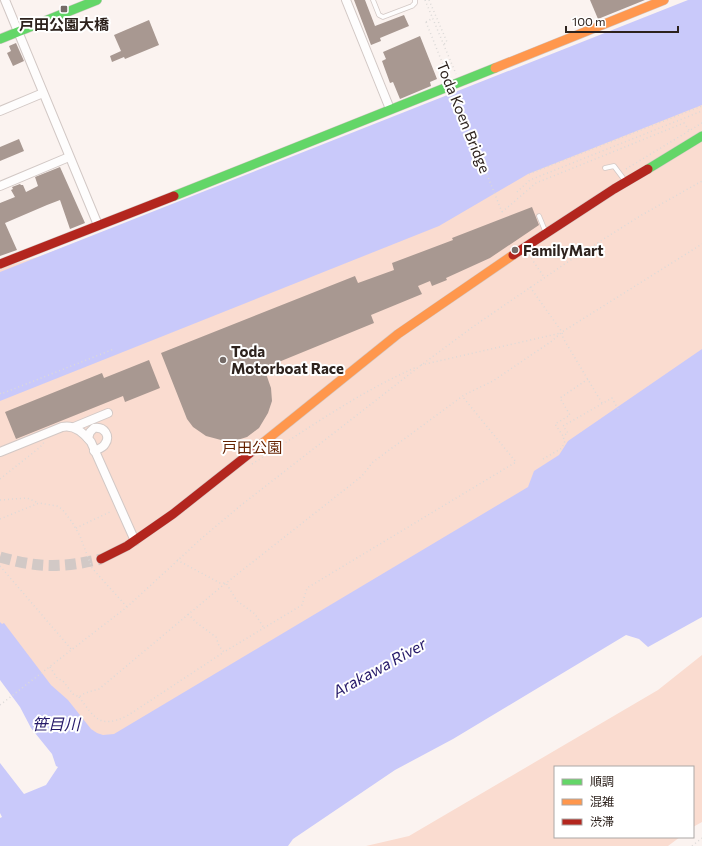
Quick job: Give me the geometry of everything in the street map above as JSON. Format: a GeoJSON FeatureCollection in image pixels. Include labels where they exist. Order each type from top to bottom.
{"type":"FeatureCollection","features":[{"type":"Feature","properties":{"kind":"street"},"geometry":{"type":"LineString","coordinates":[[5,0],[69,158],[98,225]]}},
{"type":"Feature","properties":{"kind":"street"},"geometry":{"type":"LineString","coordinates":[[0,39],[97,0]]}},
{"type":"Feature","properties":{"kind":"street"},"geometry":{"type":"LineString","coordinates":[[346,0],[390,109]]}},
{"type":"Feature","properties":{"kind":"street"},"geometry":{"type":"LineString","coordinates":[[0,264],[664,0]]}},
{"type":"Feature","properties":{"kind":"street"},"geometry":{"type":"LineString","coordinates":[[0,111],[43,93]]}},
{"type":"Feature","properties":{"kind":"street"},"geometry":{"type":"LineString","coordinates":[[101,559],[135,541],[173,514],[398,334],[492,268],[626,182],[702,136]]}},
{"type":"Feature","properties":{"kind":"street"},"geometry":{"type":"LineString","coordinates":[[0,186],[69,158]]}},
{"type":"Feature","properties":{"kind":"street"},"geometry":{"type":"LineString","coordinates":[[0,452],[62,427],[74,427],[108,413]]}},
{"type":"Feature","properties":{"kind":"street"},"geometry":{"type":"LineString","coordinates":[[74,427],[88,438],[135,541]]}},
{"type":"Feature","properties":{"kind":"street"},"geometry":{"type":"LineString","coordinates":[[88,438],[90,432],[94,428],[100,427],[106,431],[108,439],[107,442],[102,447],[94,451]]}},
{"type":"Feature","properties":{"kind":"lane"},"geometry":{"type":"LineString","coordinates":[[373,0],[379,15],[383,17],[412,6],[415,3],[415,0]]}},
{"type":"Feature","properties":{"kind":"lane"},"geometry":{"type":"LineString","coordinates":[[605,168],[614,166],[626,182]]}},
{"type":"Feature","properties":{"kind":"lane"},"geometry":{"type":"LineString","coordinates":[[539,216],[546,234]]}},
{"type":"Feature","properties":{"kind":"path"},"geometry":{"type":"LineString","coordinates":[[425,0],[460,81]]}},
{"type":"Feature","properties":{"kind":"path"},"geometry":{"type":"LineString","coordinates":[[430,0],[447,42],[444,44]]}},
{"type":"Feature","properties":{"kind":"path","name":"Toda Koen Bridge"},"geometry":{"type":"LineString","coordinates":[[432,18],[426,22],[502,212],[536,183],[684,123],[689,130]]}},
{"type":"Feature","properties":{"kind":"path"},"geometry":{"type":"LineString","coordinates":[[529,174],[702,106]]}},
{"type":"Feature","properties":{"kind":"path"},"geometry":{"type":"LineString","coordinates":[[517,192],[530,180],[702,111]]}},
{"type":"Feature","properties":{"kind":"path"},"geometry":{"type":"LineString","coordinates":[[626,169],[702,123]]}},
{"type":"Feature","properties":{"kind":"path"},"geometry":{"type":"LineString","coordinates":[[0,705],[127,607],[177,560],[240,506],[420,366],[530,287],[634,220],[702,181]]}},
{"type":"Feature","properties":{"kind":"path"},"geometry":{"type":"LineString","coordinates":[[79,697],[85,693],[99,689],[226,583],[362,476],[373,462],[462,396],[493,381],[552,341],[562,332],[702,244]]}},
{"type":"Feature","properties":{"kind":"path"},"geometry":{"type":"LineString","coordinates":[[528,254],[544,278]]}},
{"type":"Feature","properties":{"kind":"path"},"geometry":{"type":"LineString","coordinates":[[530,287],[562,332],[563,338],[602,403]]}},
{"type":"Feature","properties":{"kind":"path"},"geometry":{"type":"LineString","coordinates":[[252,464],[360,395],[396,376],[420,366],[562,332]]}},
{"type":"Feature","properties":{"kind":"path"},"geometry":{"type":"LineString","coordinates":[[0,393],[114,349]]}},
{"type":"Feature","properties":{"kind":"path"},"geometry":{"type":"LineString","coordinates":[[544,459],[562,448],[565,441],[556,424],[570,415],[560,398],[588,379]]}},
{"type":"Feature","properties":{"kind":"path"},"geometry":{"type":"LineString","coordinates":[[50,667],[57,678],[63,682],[73,694],[79,697],[95,718],[107,722],[114,722],[127,716],[224,652],[302,605],[307,588],[516,462],[462,396]]}},
{"type":"Feature","properties":{"kind":"path"},"geometry":{"type":"LineString","coordinates":[[563,436],[568,433],[563,426],[612,398],[618,409]]}},
{"type":"Feature","properties":{"kind":"path"},"geometry":{"type":"LineString","coordinates":[[0,479],[43,444],[45,440],[43,434]]}},
{"type":"Feature","properties":{"kind":"path"},"geometry":{"type":"LineString","coordinates":[[0,500],[27,498],[39,503],[57,506],[62,509],[76,528],[92,568],[127,607]]}},
{"type":"Feature","properties":{"kind":"path"},"geometry":{"type":"LineString","coordinates":[[0,520],[39,503]]}},
{"type":"Feature","properties":{"kind":"path"},"geometry":{"type":"LineString","coordinates":[[76,528],[112,511]]}},
{"type":"Feature","properties":{"kind":"path"},"geometry":{"type":"LineString","coordinates":[[177,560],[220,583],[226,583]]}},
{"type":"Feature","properties":{"kind":"path"},"geometry":{"type":"LineString","coordinates":[[0,566],[72,650]]}},
{"type":"Feature","properties":{"kind":"path"},"geometry":{"type":"LineString","coordinates":[[226,583],[237,601],[256,614],[264,628]]}},
{"type":"Feature","properties":{"kind":"path"},"geometry":{"type":"LineString","coordinates":[[188,614],[197,623],[216,637],[219,646],[224,652]]}},
{"type":"Feature","properties":{"kind":"path"},"geometry":{"type":"LineString","coordinates":[[692,846],[702,838]]}},
{"type":"Feature","properties":{"kind":"green space","name":"戸田公園"},"geometry":{"type":"Polygon","coordinates":[[[702,0],[702,484],[112,808],[0,633],[0,268],[41,256],[702,0]]]}},
{"type":"Feature","properties":{"kind":"green space"},"geometry":{"type":"Polygon","coordinates":[[[702,655],[702,822],[694,826],[694,766],[554,766],[554,838],[679,838],[668,846],[366,846],[409,836],[658,690],[702,655]]]}},
{"type":"Feature","properties":{"kind":"water"},"geometry":{"type":"Polygon","coordinates":[[[688,0],[702,0],[702,105],[528,174],[439,226],[0,401],[0,272],[688,0]]]}},
{"type":"Feature","properties":{"kind":"water"},"geometry":{"type":"Polygon","coordinates":[[[702,349],[702,617],[648,647],[639,639],[626,635],[453,739],[395,770],[293,839],[288,846],[0,846],[0,818],[2,817],[0,813],[0,763],[24,794],[46,785],[58,767],[56,766],[52,754],[31,728],[20,707],[0,680],[0,622],[2,624],[4,623],[51,685],[68,700],[91,729],[103,735],[114,734],[528,487],[534,471],[559,455],[568,441],[702,349]]]}},
{"type":"Feature","properties":{"kind":"building"},"geometry":{"type":"Polygon","coordinates":[[[354,0],[365,0],[375,26],[404,15],[409,26],[380,38],[381,41],[371,45],[354,0]]]}},
{"type":"Feature","properties":{"kind":"building"},"geometry":{"type":"Polygon","coordinates":[[[590,0],[645,0],[598,19],[590,0]]]}},
{"type":"Feature","properties":{"kind":"building"},"geometry":{"type":"Polygon","coordinates":[[[149,20],[159,45],[125,59],[124,57],[112,62],[110,56],[121,51],[114,35],[149,20]]]}},
{"type":"Feature","properties":{"kind":"building"},"geometry":{"type":"Polygon","coordinates":[[[420,36],[437,79],[430,82],[431,86],[400,99],[393,82],[390,83],[382,61],[386,59],[383,52],[420,36]]]}},
{"type":"Feature","properties":{"kind":"building"},"geometry":{"type":"Polygon","coordinates":[[[16,43],[24,61],[13,66],[7,53],[11,51],[9,46],[16,43]]]}},
{"type":"Feature","properties":{"kind":"building"},"geometry":{"type":"Polygon","coordinates":[[[19,139],[24,151],[0,161],[0,147],[19,139]]]}},
{"type":"Feature","properties":{"kind":"building"},"geometry":{"type":"Polygon","coordinates":[[[60,167],[85,223],[70,229],[60,200],[47,205],[5,223],[17,250],[0,256],[0,203],[15,197],[11,190],[13,189],[12,187],[20,184],[23,185],[26,192],[38,186],[35,177],[60,167]]]}},
{"type":"Feature","properties":{"kind":"building","name":"Toda Motorboat Race"},"geometry":{"type":"Polygon","coordinates":[[[532,207],[539,225],[490,258],[432,286],[430,281],[418,286],[422,294],[371,315],[374,323],[264,368],[271,388],[272,401],[268,413],[259,428],[247,437],[234,441],[221,440],[206,436],[193,427],[187,419],[161,353],[355,276],[358,283],[394,270],[392,263],[453,240],[452,238],[532,207]]]}},
{"type":"Feature","properties":{"kind":"building"},"geometry":{"type":"Polygon","coordinates":[[[149,360],[160,388],[125,402],[123,396],[16,439],[5,412],[102,373],[104,378],[149,360]]]}},
{"type":"Feature","properties":{"kind":"tunnel"},"geometry":{"type":"LineString","coordinates":[[0,557],[14,561],[50,566],[74,564],[101,559]]}},
{"type":"Feature","properties":{"kind":"traffic: fast"},"geometry":{"type":"LineString","coordinates":[[0,39],[97,0]]}},
{"type":"Feature","properties":{"kind":"traffic: fast"},"geometry":{"type":"LineString","coordinates":[[174,196],[495,68]]}},
{"type":"Feature","properties":{"kind":"traffic: fast"},"geometry":{"type":"LineString","coordinates":[[648,169],[702,136]]}},
{"type":"Feature","properties":{"kind":"traffic: slow"},"geometry":{"type":"LineString","coordinates":[[495,68],[664,0]]}},
{"type":"Feature","properties":{"kind":"traffic: slow"},"geometry":{"type":"LineString","coordinates":[[259,446],[398,334],[513,255]]}},
{"type":"Feature","properties":{"kind":"traffic: jam"},"geometry":{"type":"LineString","coordinates":[[513,255],[614,189],[648,169]]}},
{"type":"Feature","properties":{"kind":"traffic: jam"},"geometry":{"type":"LineString","coordinates":[[0,264],[174,196]]}},
{"type":"Feature","properties":{"kind":"traffic: jam"},"geometry":{"type":"LineString","coordinates":[[101,559],[127,546],[173,514],[259,446]]}},
{"type":"Feature","properties":{"kind":"place","name":"戸田公園大橋"},"geometry":{"type":"Point","coordinates":[64,9]}},
{"type":"Feature","properties":{"kind":"place","name":"FamilyMart"},"geometry":{"type":"Point","coordinates":[515,250]}},
{"type":"Feature","properties":{"kind":"place","name":"Toda Motorboat Race"},"geometry":{"type":"Point","coordinates":[223,360]}},
{"type":"Feature","properties":{"kind":"water label","name":"Arakawa River"},"geometry":{"type":"Point","coordinates":[379,667]}},
{"type":"Feature","properties":{"kind":"water label","name":"笹目川"},"geometry":{"type":"Point","coordinates":[56,723]}}]}
